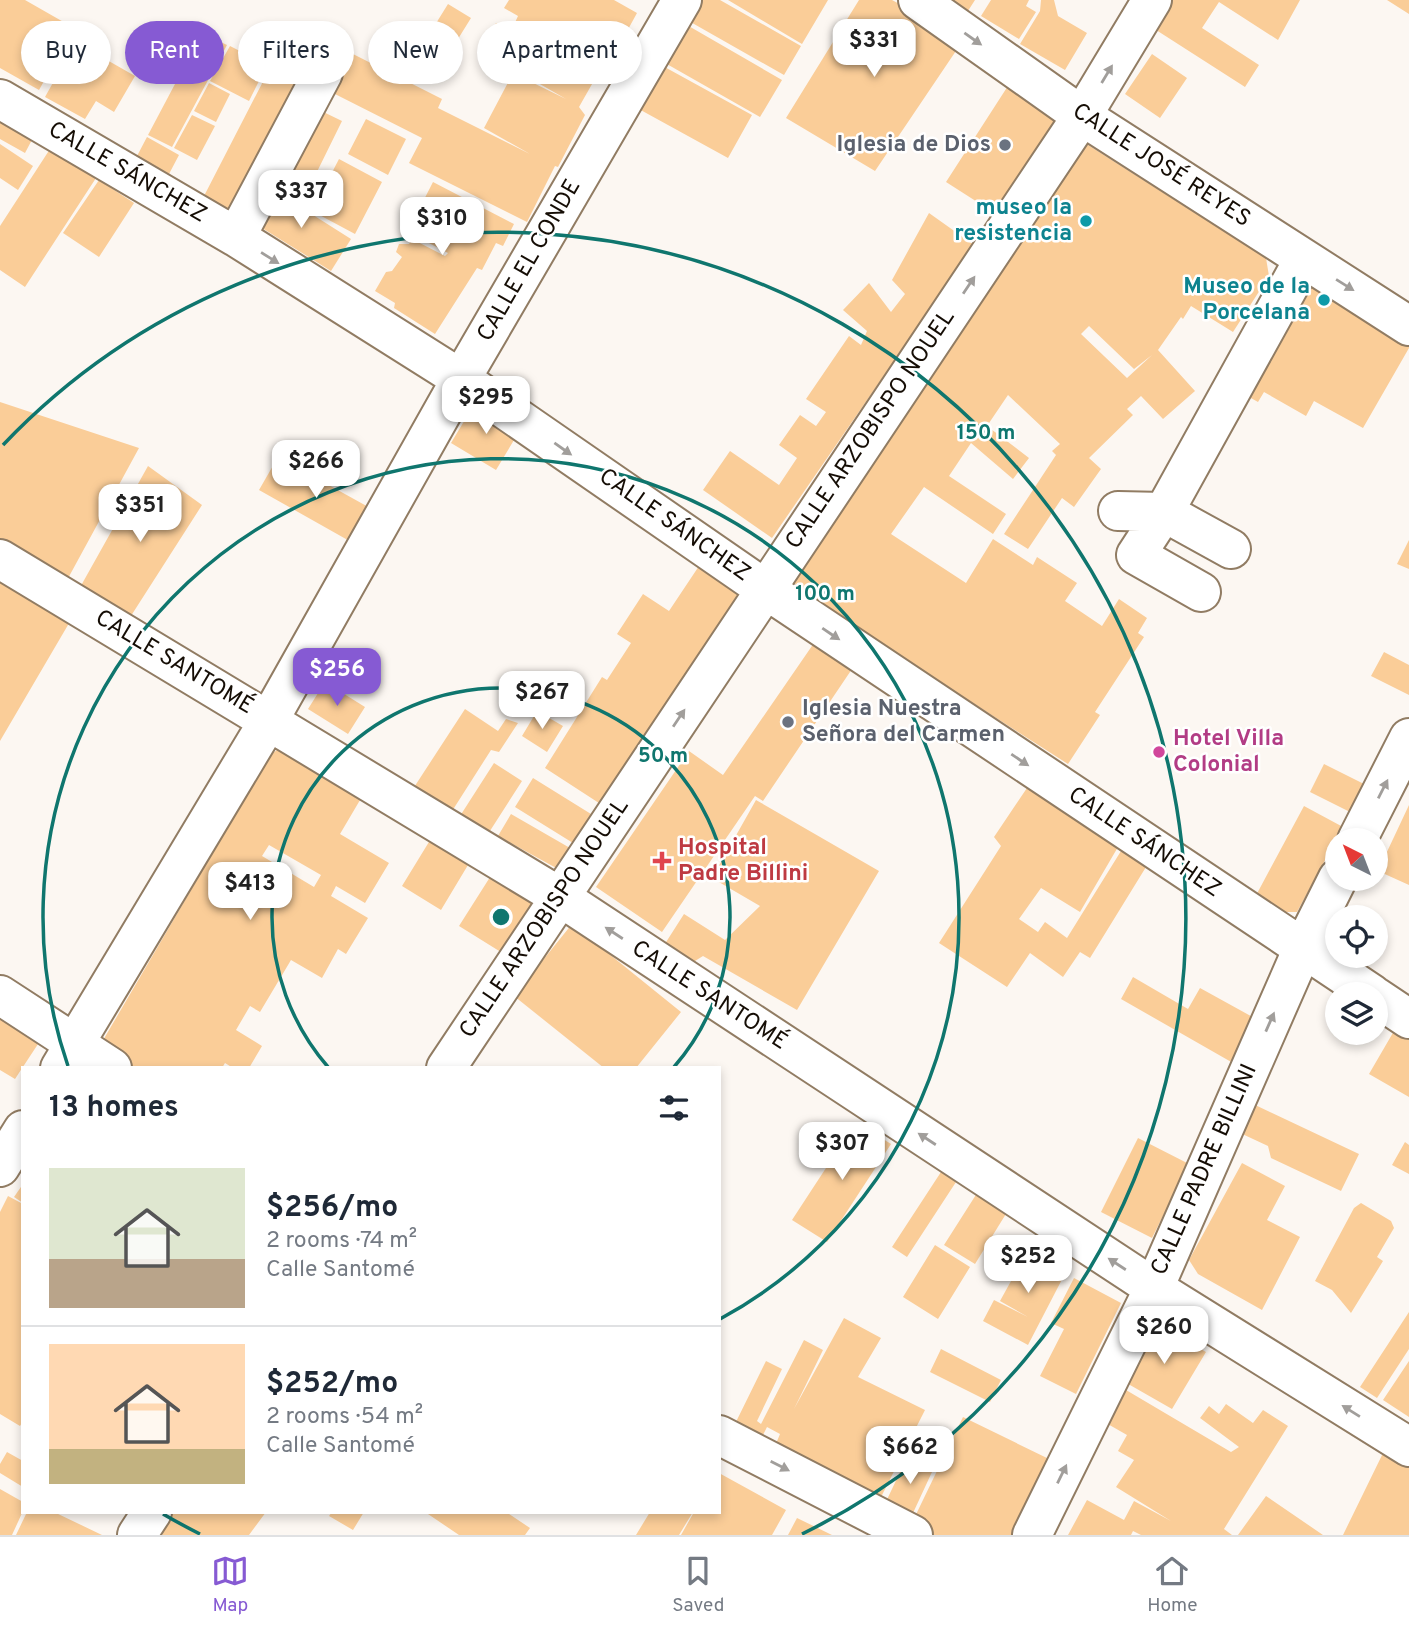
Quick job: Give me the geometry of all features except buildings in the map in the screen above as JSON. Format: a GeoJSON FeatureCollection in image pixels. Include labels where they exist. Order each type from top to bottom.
{"type":"FeatureCollection","features":[{"type":"Feature","properties":{"kind":"street","name":"CALLE EL CONDE"},"geometry":{"type":"LineString","coordinates":[[67,1056],[269,720],[461,379],[682,0]]}},
{"type":"Feature","properties":{"kind":"street","name":"CALLE JOSÉ REYES"},"geometry":{"type":"LineString","coordinates":[[918,0],[1082,116],[1409,326]]}},
{"type":"Feature","properties":{"kind":"street","name":"CALLE ARZOBISPO NOUEL"},"geometry":{"type":"LineString","coordinates":[[447,1066],[1082,116],[1152,0]]}},
{"type":"Feature","properties":{"kind":"street"},"geometry":{"type":"LineString","coordinates":[[236,237],[317,84]]}},
{"type":"Feature","properties":{"kind":"street","name":"CALLE SÁNCHEZ"},"geometry":{"type":"LineString","coordinates":[[0,99],[236,237],[461,379],[765,589],[1354,982]]}},
{"type":"Feature","properties":{"kind":"street"},"geometry":{"type":"LineString","coordinates":[[1201,592],[1136,555],[1164,512],[1304,259]]}},
{"type":"Feature","properties":{"kind":"street"},"geometry":{"type":"LineString","coordinates":[[1118,511],[1164,512],[1231,549]]}},
{"type":"Feature","properties":{"kind":"street","name":"CALLE SANTOMÉ"},"geometry":{"type":"LineString","coordinates":[[0,559],[560,897],[1154,1288],[1409,1447]]}},
{"type":"Feature","properties":{"kind":"street"},"geometry":{"type":"LineString","coordinates":[[1363,828],[1409,737]]}},
{"type":"Feature","properties":{"kind":"street","name":"CALLE PADRE BILLINI"},"geometry":{"type":"LineString","coordinates":[[1032,1535],[1154,1288],[1303,948],[1332,891]]}},
{"type":"Feature","properties":{"kind":"street"},"geometry":{"type":"LineString","coordinates":[[0,995],[67,1056],[104,1066]]}},
{"type":"Feature","properties":{"kind":"street","name":"CALLE SÁNCHEZ"},"geometry":{"type":"LineString","coordinates":[[1388,1005],[1409,1019]]}},
{"type":"Feature","properties":{"kind":"street"},"geometry":{"type":"LineString","coordinates":[[0,1167],[21,1133]]}},
{"type":"Feature","properties":{"kind":"street"},"geometry":{"type":"LineString","coordinates":[[721,1436],[912,1535]]}},
{"type":"Feature","properties":{"kind":"street"},"geometry":{"type":"LineString","coordinates":[[137,1535],[151,1514]]}},
{"type":"Feature","properties":{"kind":"place","name":"Iglesia de Dios"},"geometry":{"type":"Point","coordinates":[1005,145]}},
{"type":"Feature","properties":{"kind":"place","name":"museo la resistencia"},"geometry":{"type":"Point","coordinates":[1086,221]}},
{"type":"Feature","properties":{"kind":"place","name":"Museo de la Porcelana"},"geometry":{"type":"Point","coordinates":[1324,300]}},
{"type":"Feature","properties":{"kind":"place","name":"Iglesia Nuestra Señora del Carmen"},"geometry":{"type":"Point","coordinates":[788,722]}},
{"type":"Feature","properties":{"kind":"place","name":"Hotel Villa Colonial"},"geometry":{"type":"Point","coordinates":[1159,752]}},
{"type":"Feature","properties":{"kind":"place","name":"Hospital Padre Billini"},"geometry":{"type":"Point","coordinates":[662,861]}}]}
